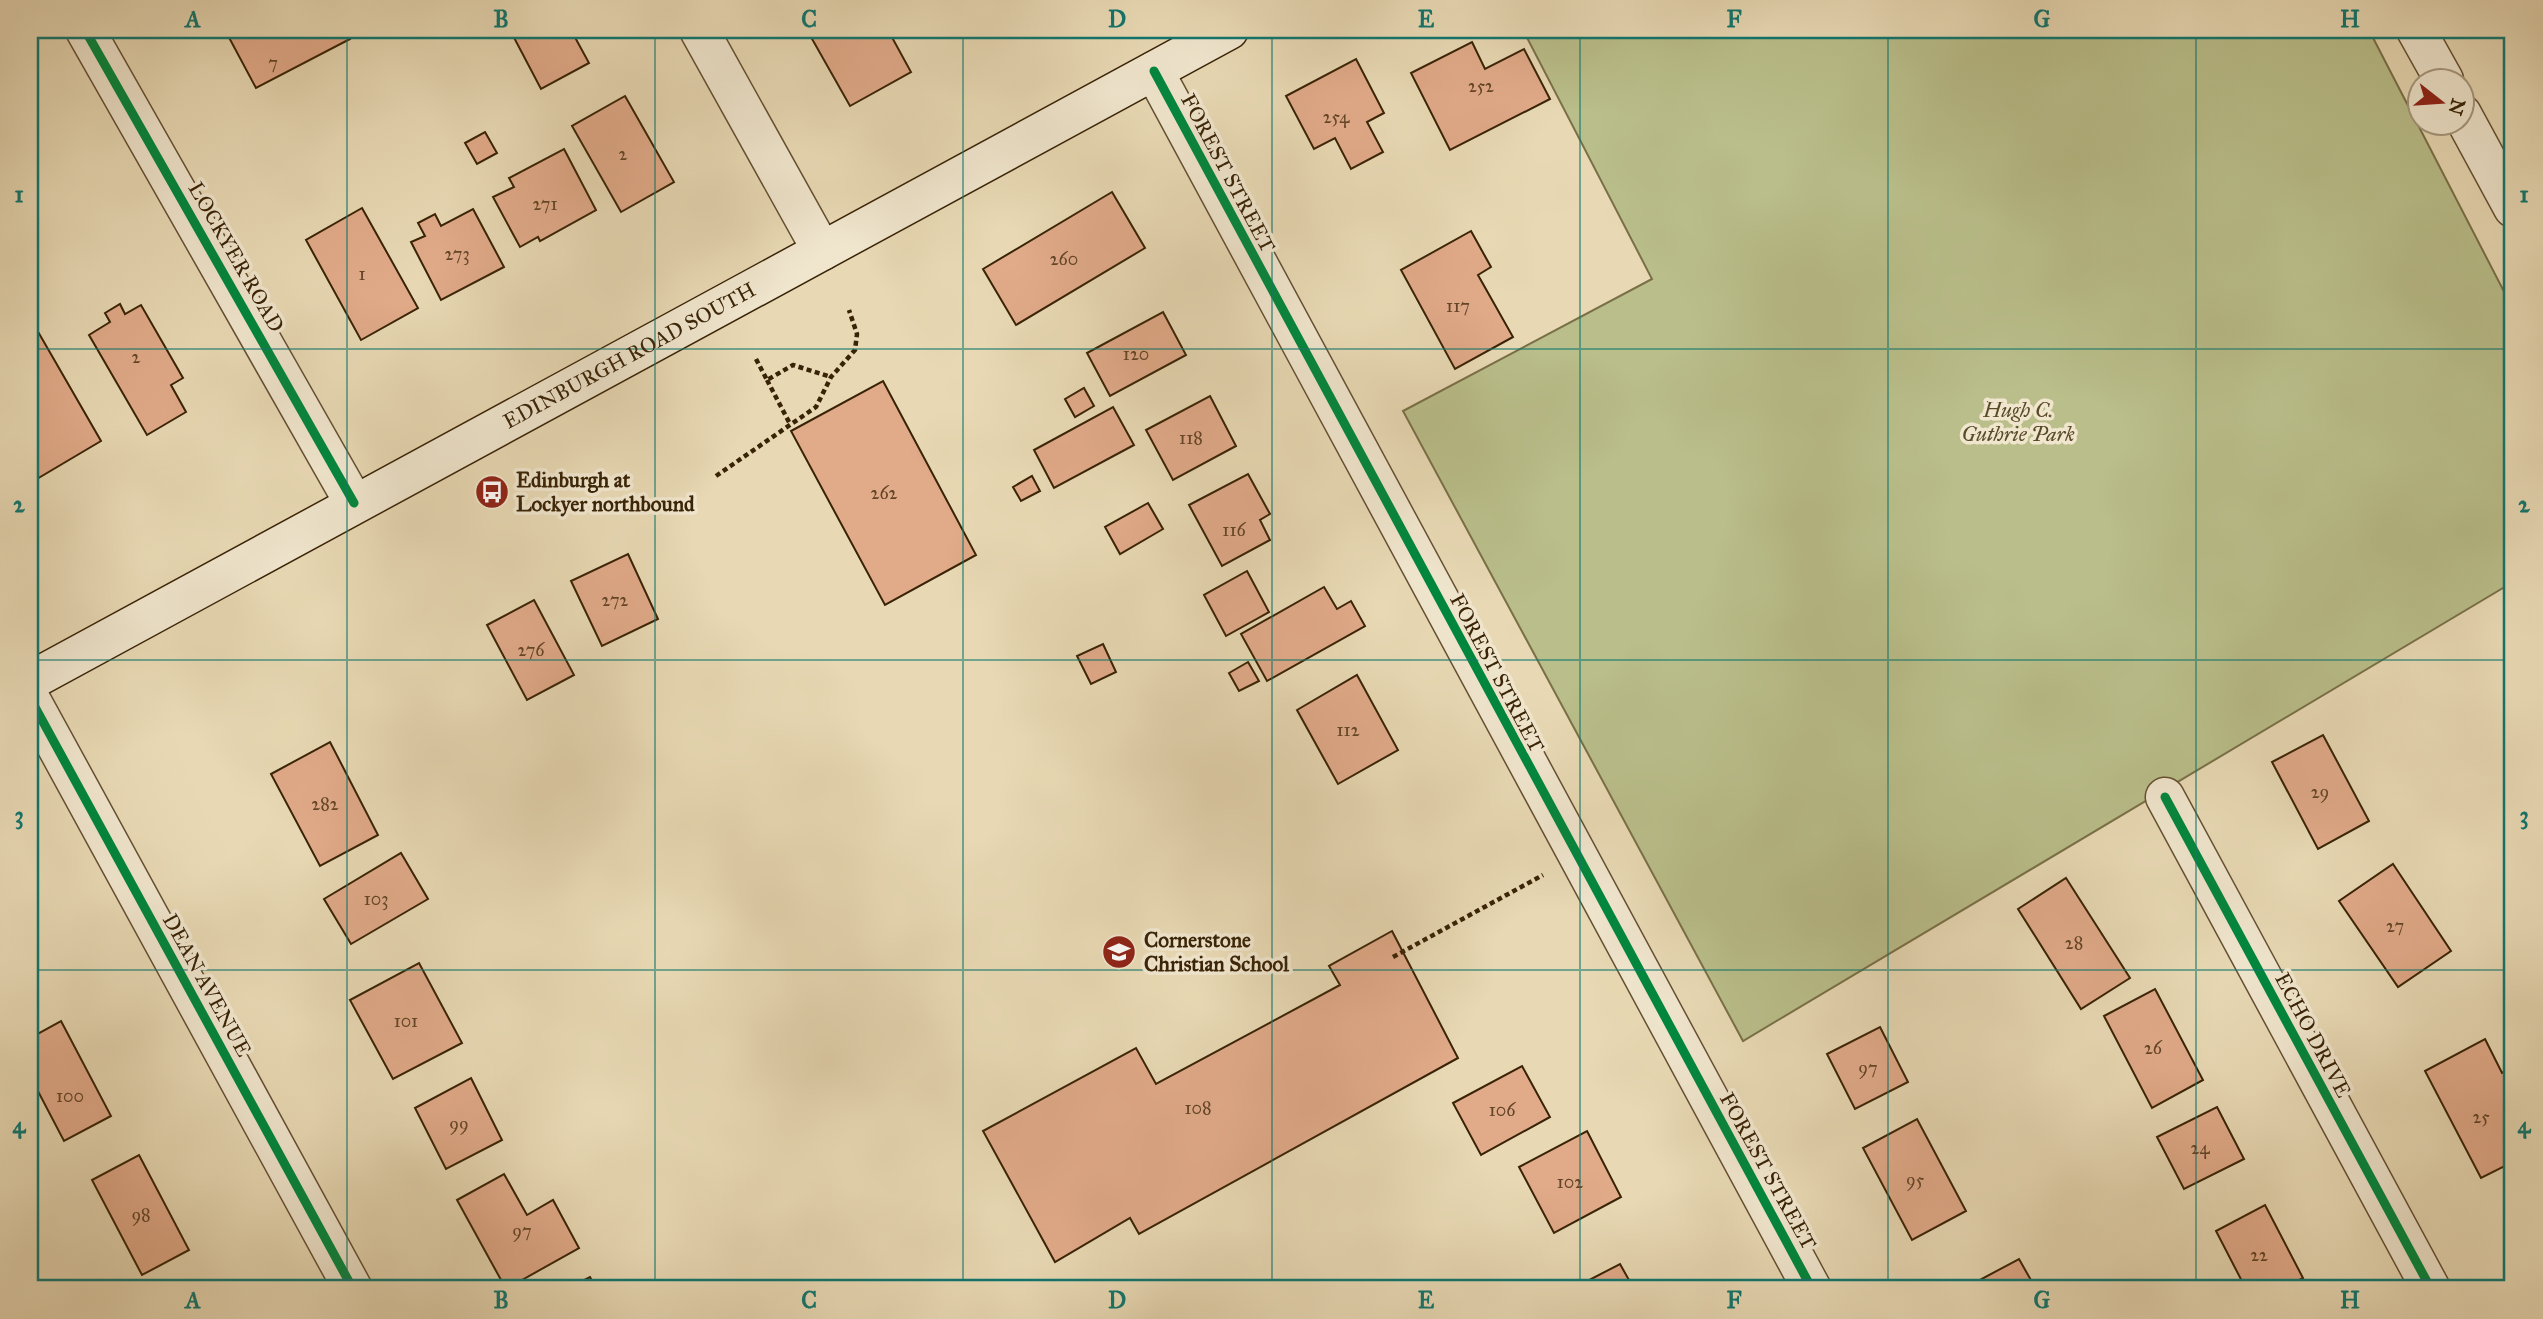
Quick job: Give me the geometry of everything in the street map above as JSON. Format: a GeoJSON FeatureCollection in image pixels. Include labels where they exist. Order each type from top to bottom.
{"type":"FeatureCollection","features":[{"type":"Feature","properties":{"kind":"street","name":"LOCKYER ROAD"},"geometry":{"type":"LineString","coordinates":[[85,30],[354,503]]}},
{"type":"Feature","properties":{"kind":"street"},"geometry":{"type":"LineString","coordinates":[[699,30],[822,251]]}},
{"type":"Feature","properties":{"kind":"street","name":"EDINBURGH ROAD SOUTH"},"geometry":{"type":"LineString","coordinates":[[30,681],[1229,30]]}},
{"type":"Feature","properties":{"kind":"street"},"geometry":{"type":"LineString","coordinates":[[2416,30],[2436,66]]}},
{"type":"Feature","properties":{"kind":"street","name":"FOREST STREET"},"geometry":{"type":"LineString","coordinates":[[1154,71],[1812,1289]]}},
{"type":"Feature","properties":{"kind":"street"},"geometry":{"type":"LineString","coordinates":[[2474,136],[2513,208]]}},
{"type":"Feature","properties":{"kind":"street","name":"DEAN AVENUE"},"geometry":{"type":"LineString","coordinates":[[30,698],[353,1289]]}},
{"type":"Feature","properties":{"kind":"street","name":"ECHO DRIVE"},"geometry":{"type":"LineString","coordinates":[[2165,797],[2431,1289]]}},
{"type":"Feature","properties":{"kind":"path"},"geometry":{"type":"LineString","coordinates":[[716,477],[816,407],[831,377],[855,349],[857,334],[849,310]]}},
{"type":"Feature","properties":{"kind":"path"},"geometry":{"type":"LineString","coordinates":[[756,359],[790,424]]}},
{"type":"Feature","properties":{"kind":"path"},"geometry":{"type":"LineString","coordinates":[[767,380],[793,365],[831,377]]}},
{"type":"Feature","properties":{"kind":"path"},"geometry":{"type":"LineString","coordinates":[[1393,957],[1577,857]]}},
{"type":"Feature","properties":{"kind":"green space","name":"Hugh C. Guthrie Park"},"geometry":{"type":"Polygon","coordinates":[[[1523,30],[2369,30],[2406,102],[2406,136],[2424,136],[2513,309],[2513,582],[1743,1041],[1403,411],[1652,279],[1523,30]]]}},
{"type":"Feature","properties":{"kind":"building"},"geometry":{"type":"Polygon","coordinates":[[[225,30],[345,30],[350,39],[256,88],[225,30]]]}},
{"type":"Feature","properties":{"kind":"building"},"geometry":{"type":"Polygon","coordinates":[[[510,30],[571,30],[589,63],[541,89],[510,30]]]}},
{"type":"Feature","properties":{"kind":"building"},"geometry":{"type":"Polygon","coordinates":[[[807,30],[888,30],[911,72],[850,106],[807,30]]]}},
{"type":"Feature","properties":{"kind":"building"},"geometry":{"type":"Polygon","coordinates":[[[1472,42],[1485,69],[1524,49],[1550,99],[1450,150],[1411,73],[1472,42]]]}},
{"type":"Feature","properties":{"kind":"building"},"geometry":{"type":"Polygon","coordinates":[[[1356,59],[1384,113],[1367,122],[1383,152],[1351,169],[1335,138],[1314,149],[1286,96],[1356,59]]]}},
{"type":"Feature","properties":{"kind":"building"},"geometry":{"type":"Polygon","coordinates":[[[625,96],[674,182],[621,212],[572,126],[625,96]]]}},
{"type":"Feature","properties":{"kind":"building"},"geometry":{"type":"Polygon","coordinates":[[[485,132],[497,153],[477,164],[465,143],[485,132]]]}},
{"type":"Feature","properties":{"kind":"building"},"geometry":{"type":"Polygon","coordinates":[[[564,149],[596,210],[540,241],[538,237],[520,247],[493,197],[514,187],[509,178],[564,149]]]}},
{"type":"Feature","properties":{"kind":"building"},"geometry":{"type":"Polygon","coordinates":[[[1112,192],[1145,248],[1016,325],[983,269],[1112,192]]]}},
{"type":"Feature","properties":{"kind":"building"},"geometry":{"type":"Polygon","coordinates":[[[30,202],[38,218],[30,223],[30,202]]]}},
{"type":"Feature","properties":{"kind":"building"},"geometry":{"type":"Polygon","coordinates":[[[362,208],[418,308],[361,340],[306,240],[362,208]]]}},
{"type":"Feature","properties":{"kind":"building"},"geometry":{"type":"Polygon","coordinates":[[[473,209],[504,267],[441,300],[411,242],[425,236],[418,223],[435,214],[441,226],[473,209]]]}},
{"type":"Feature","properties":{"kind":"building"},"geometry":{"type":"Polygon","coordinates":[[[1471,231],[1491,267],[1478,275],[1513,337],[1455,369],[1401,270],[1471,231]]]}},
{"type":"Feature","properties":{"kind":"building"},"geometry":{"type":"Polygon","coordinates":[[[120,304],[125,314],[141,305],[183,378],[171,385],[186,412],[147,435],[89,335],[110,322],[105,313],[120,304]]]}},
{"type":"Feature","properties":{"kind":"building"},"geometry":{"type":"Polygon","coordinates":[[[1163,312],[1186,355],[1110,396],[1087,353],[1163,312]]]}},
{"type":"Feature","properties":{"kind":"building"},"geometry":{"type":"Polygon","coordinates":[[[33,323],[101,441],[30,483],[30,325],[33,323]]]}},
{"type":"Feature","properties":{"kind":"building"},"geometry":{"type":"Polygon","coordinates":[[[883,381],[976,555],[885,605],[791,431],[883,381]]]}},
{"type":"Feature","properties":{"kind":"building"},"geometry":{"type":"Polygon","coordinates":[[[1084,388],[1094,406],[1075,417],[1065,399],[1084,388]]]}},
{"type":"Feature","properties":{"kind":"building"},"geometry":{"type":"Polygon","coordinates":[[[1210,396],[1236,446],[1173,480],[1146,430],[1210,396]]]}},
{"type":"Feature","properties":{"kind":"building"},"geometry":{"type":"Polygon","coordinates":[[[1113,407],[1134,445],[1054,488],[1034,450],[1113,407]]]}},
{"type":"Feature","properties":{"kind":"building"},"geometry":{"type":"Polygon","coordinates":[[[1248,474],[1270,514],[1260,520],[1270,540],[1222,566],[1189,505],[1248,474]]]}},
{"type":"Feature","properties":{"kind":"building"},"geometry":{"type":"Polygon","coordinates":[[[1032,476],[1040,491],[1021,501],[1013,487],[1032,476]]]}},
{"type":"Feature","properties":{"kind":"building"},"geometry":{"type":"Polygon","coordinates":[[[1148,503],[1163,529],[1120,554],[1105,527],[1148,503]]]}},
{"type":"Feature","properties":{"kind":"building"},"geometry":{"type":"Polygon","coordinates":[[[628,554],[658,619],[602,646],[571,581],[628,554]]]}},
{"type":"Feature","properties":{"kind":"building"},"geometry":{"type":"Polygon","coordinates":[[[1247,571],[1269,612],[1226,636],[1204,595],[1247,571]]]}},
{"type":"Feature","properties":{"kind":"building"},"geometry":{"type":"Polygon","coordinates":[[[1324,587],[1337,609],[1351,601],[1365,626],[1267,681],[1241,634],[1324,587]]]}},
{"type":"Feature","properties":{"kind":"building"},"geometry":{"type":"Polygon","coordinates":[[[534,600],[574,675],[527,700],[487,625],[534,600]]]}},
{"type":"Feature","properties":{"kind":"building"},"geometry":{"type":"Polygon","coordinates":[[[1103,644],[1116,672],[1091,684],[1077,656],[1103,644]]]}},
{"type":"Feature","properties":{"kind":"building"},"geometry":{"type":"Polygon","coordinates":[[[1248,662],[1259,681],[1239,691],[1229,673],[1248,662]]]}},
{"type":"Feature","properties":{"kind":"building"},"geometry":{"type":"Polygon","coordinates":[[[1357,675],[1398,750],[1338,784],[1297,710],[1357,675]]]}},
{"type":"Feature","properties":{"kind":"building"},"geometry":{"type":"Polygon","coordinates":[[[2323,735],[2369,821],[2318,849],[2272,762],[2323,735]]]}},
{"type":"Feature","properties":{"kind":"building"},"geometry":{"type":"Polygon","coordinates":[[[330,742],[378,835],[320,866],[271,774],[330,742]]]}},
{"type":"Feature","properties":{"kind":"building"},"geometry":{"type":"Polygon","coordinates":[[[401,853],[428,899],[351,944],[324,899],[401,853]]]}},
{"type":"Feature","properties":{"kind":"building"},"geometry":{"type":"Polygon","coordinates":[[[2393,864],[2451,951],[2398,987],[2339,901],[2393,864]]]}},
{"type":"Feature","properties":{"kind":"building"},"geometry":{"type":"Polygon","coordinates":[[[2066,878],[2130,978],[2081,1009],[2018,909],[2066,878]]]}},
{"type":"Feature","properties":{"kind":"building"},"geometry":{"type":"Polygon","coordinates":[[[1392,931],[1458,1058],[1139,1234],[1130,1218],[1055,1262],[983,1131],[1136,1048],[1156,1084],[1340,985],[1329,966],[1392,931]]]}},
{"type":"Feature","properties":{"kind":"building"},"geometry":{"type":"Polygon","coordinates":[[[419,963],[462,1043],[393,1079],[350,1000],[419,963]]]}},
{"type":"Feature","properties":{"kind":"building"},"geometry":{"type":"Polygon","coordinates":[[[2155,989],[2203,1080],[2152,1108],[2104,1016],[2155,989]]]}},
{"type":"Feature","properties":{"kind":"building"},"geometry":{"type":"Polygon","coordinates":[[[61,1021],[111,1116],[64,1141],[30,1076],[30,1038],[61,1021]]]}},
{"type":"Feature","properties":{"kind":"building"},"geometry":{"type":"Polygon","coordinates":[[[1880,1027],[1908,1082],[1855,1109],[1827,1054],[1880,1027]]]}},
{"type":"Feature","properties":{"kind":"building"},"geometry":{"type":"Polygon","coordinates":[[[2485,1039],[2502,1073],[2513,1067],[2513,1162],[2481,1178],[2425,1071],[2485,1039]]]}},
{"type":"Feature","properties":{"kind":"building"},"geometry":{"type":"Polygon","coordinates":[[[1522,1066],[1550,1117],[1481,1155],[1453,1103],[1522,1066]]]}},
{"type":"Feature","properties":{"kind":"building"},"geometry":{"type":"Polygon","coordinates":[[[471,1078],[502,1140],[446,1169],[415,1108],[471,1078]]]}},
{"type":"Feature","properties":{"kind":"building"},"geometry":{"type":"Polygon","coordinates":[[[2217,1107],[2244,1159],[2184,1189],[2157,1137],[2217,1107]]]}},
{"type":"Feature","properties":{"kind":"building"},"geometry":{"type":"Polygon","coordinates":[[[1917,1119],[1966,1211],[1912,1240],[1863,1148],[1917,1119]]]}},
{"type":"Feature","properties":{"kind":"building"},"geometry":{"type":"Polygon","coordinates":[[[1587,1131],[1621,1197],[1554,1233],[1519,1167],[1587,1131]]]}},
{"type":"Feature","properties":{"kind":"building"},"geometry":{"type":"Polygon","coordinates":[[[139,1155],[189,1250],[142,1275],[92,1180],[139,1155]]]}},
{"type":"Feature","properties":{"kind":"building"},"geometry":{"type":"Polygon","coordinates":[[[504,1174],[527,1215],[553,1200],[579,1248],[506,1289],[457,1200],[504,1174]]]}},
{"type":"Feature","properties":{"kind":"building"},"geometry":{"type":"Polygon","coordinates":[[[2265,1205],[2303,1278],[2282,1289],[2246,1289],[2216,1231],[2265,1205]]]}},
{"type":"Feature","properties":{"kind":"building"},"geometry":{"type":"Polygon","coordinates":[[[2019,1259],[2036,1289],[1963,1289],[2019,1259]]]}},
{"type":"Feature","properties":{"kind":"building"},"geometry":{"type":"Polygon","coordinates":[[[1620,1264],[1634,1289],[1572,1289],[1620,1264]]]}},
{"type":"Feature","properties":{"kind":"building"},"geometry":{"type":"Polygon","coordinates":[[[590,1277],[596,1289],[566,1289],[590,1277]]]}},
{"type":"Feature","properties":{"kind":"cycle path"},"geometry":{"type":"LineString","coordinates":[[85,30],[354,503]]}},
{"type":"Feature","properties":{"kind":"cycle path"},"geometry":{"type":"LineString","coordinates":[[1154,71],[1812,1289]]}},
{"type":"Feature","properties":{"kind":"cycle path"},"geometry":{"type":"LineString","coordinates":[[30,698],[353,1289]]}},
{"type":"Feature","properties":{"kind":"cycle path"},"geometry":{"type":"LineString","coordinates":[[2165,797],[2431,1289]]}},
{"type":"Feature","properties":{"kind":"place","name":"Edinburgh at Lockyer northbound"},"geometry":{"type":"Point","coordinates":[492,492]}},
{"type":"Feature","properties":{"kind":"place","name":"Cornerstone Christian School"},"geometry":{"type":"Point","coordinates":[1119,952]}}]}
